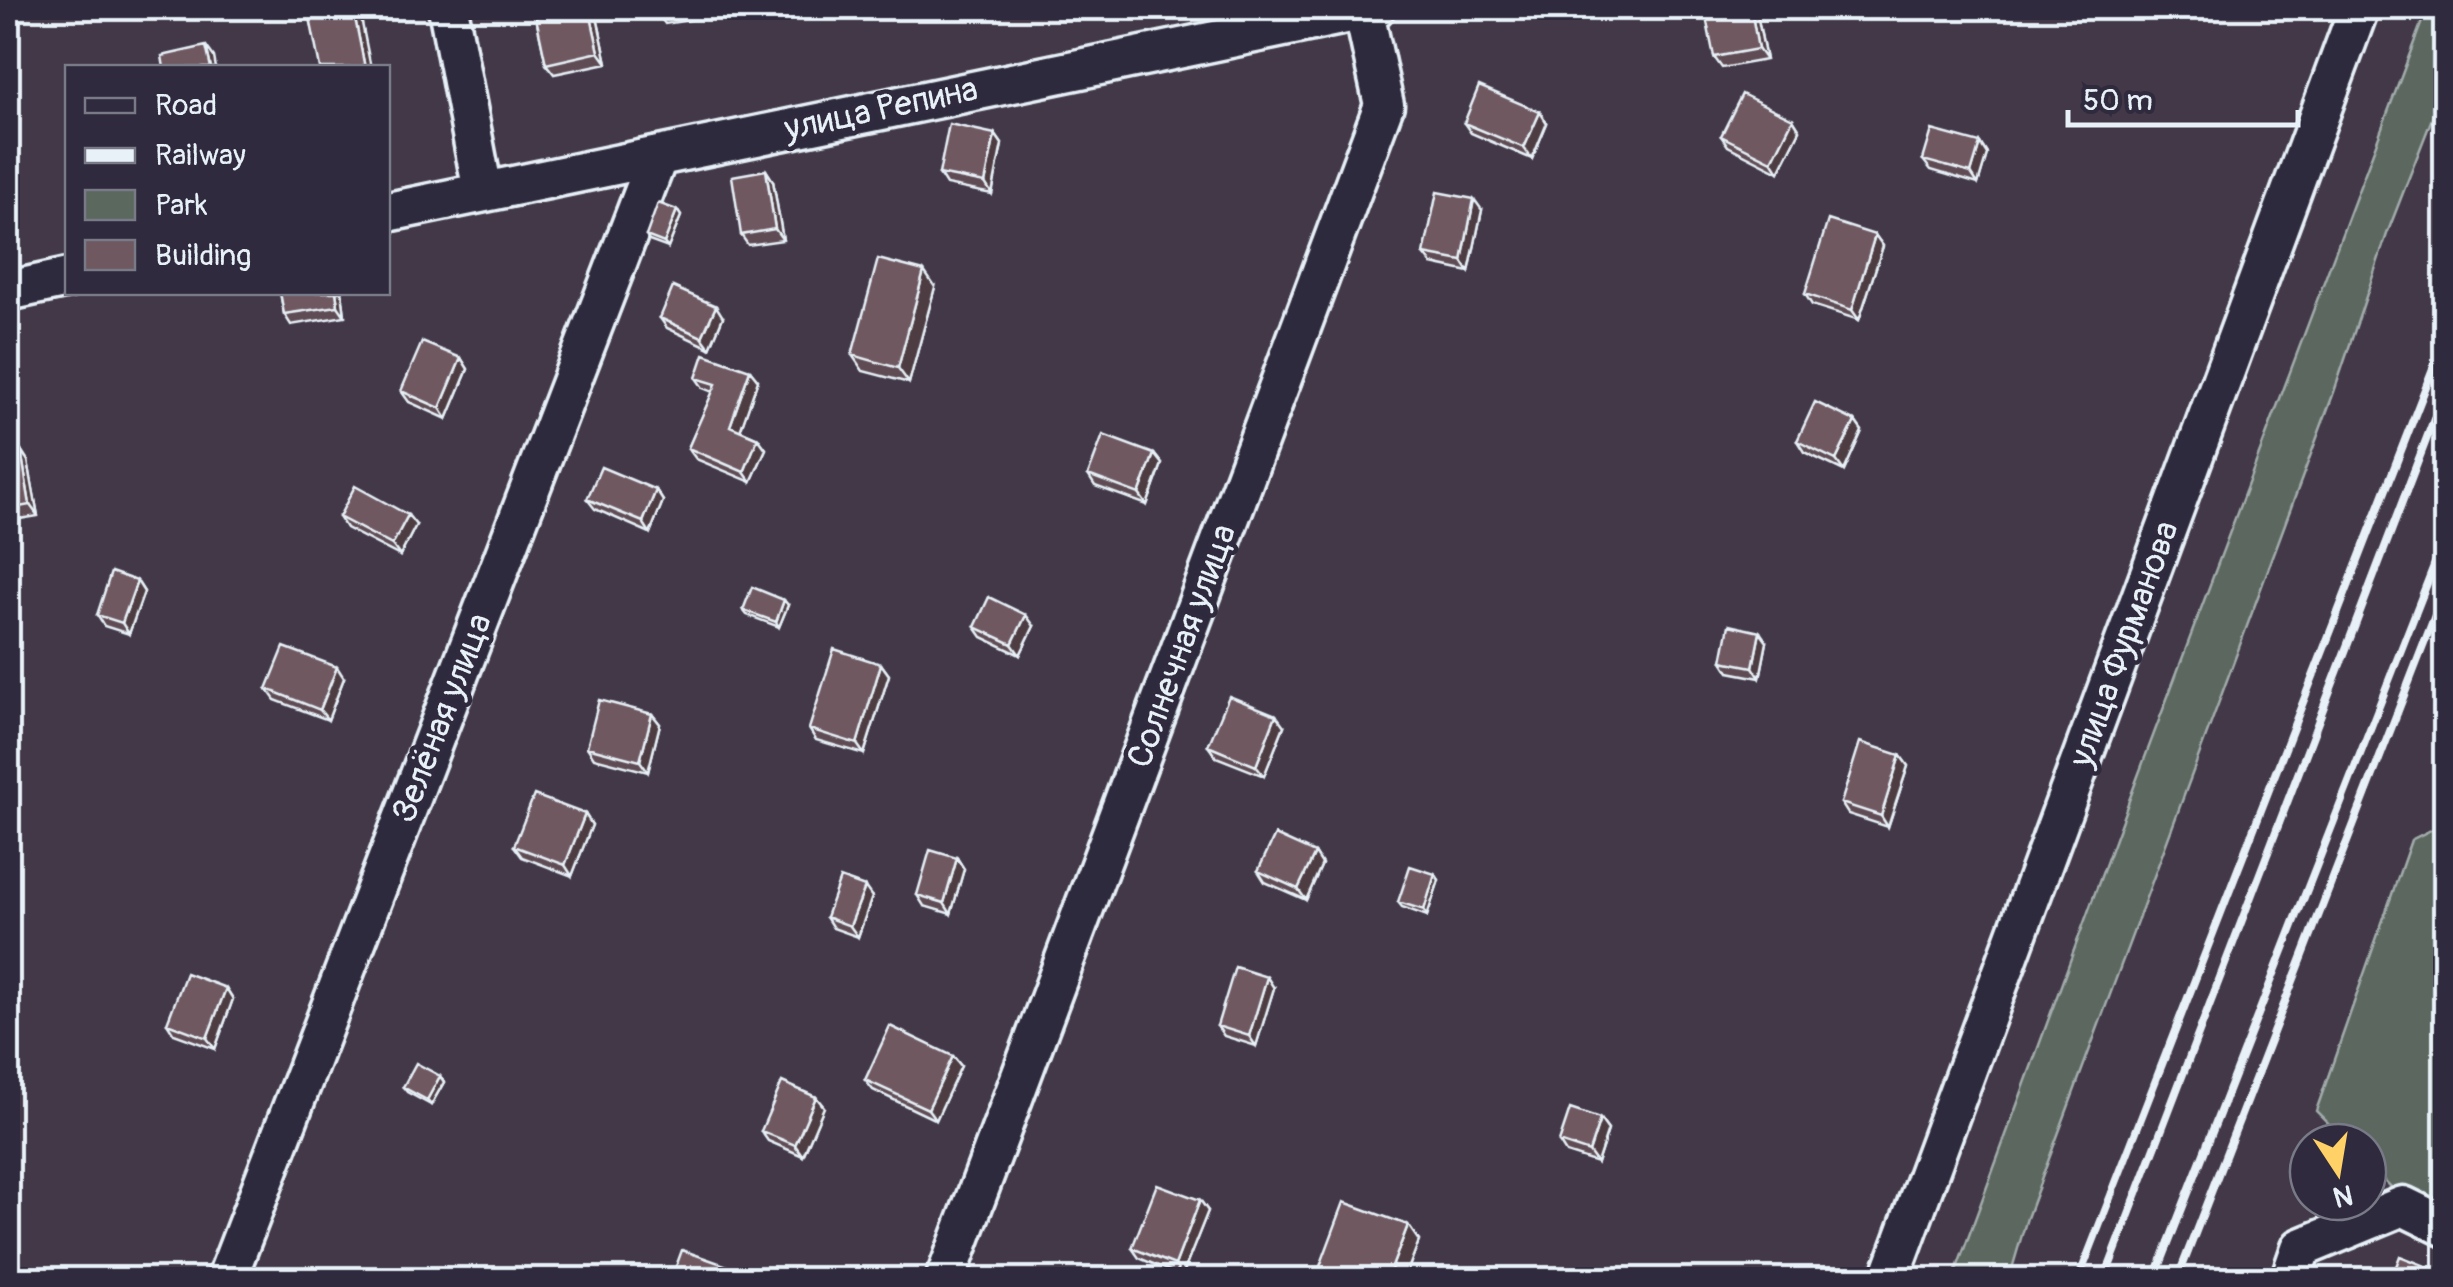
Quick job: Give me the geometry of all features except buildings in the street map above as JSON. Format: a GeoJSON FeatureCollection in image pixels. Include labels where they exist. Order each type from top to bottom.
{"type":"FeatureCollection","features":[{"type":"Feature","properties":{"kind":"street"},"geometry":{"type":"LineString","coordinates":[[448,8],[483,192]]}},
{"type":"Feature","properties":{"kind":"street","name":"улица Репина"},"geometry":{"type":"LineString","coordinates":[[390,212],[1367,8]]}},
{"type":"Feature","properties":{"kind":"street","name":"Солнечная улица"},"geometry":{"type":"LineString","coordinates":[[945,1280],[1384,105],[1367,8]]}},
{"type":"Feature","properties":{"kind":"street","name":"улица Фурманова"},"geometry":{"type":"LineString","coordinates":[[1889,1280],[2359,8]]}},
{"type":"Feature","properties":{"kind":"street","name":"Зелёная улица"},"geometry":{"type":"LineString","coordinates":[[226,1280],[658,156]]}},
{"type":"Feature","properties":{"kind":"street"},"geometry":{"type":"LineString","coordinates":[[8,290],[65,279]]}},
{"type":"Feature","properties":{"kind":"street"},"geometry":{"type":"LineString","coordinates":[[2296,1264],[2403,1206],[2446,1227]]}},
{"type":"Feature","properties":{"kind":"green space"},"geometry":{"type":"Polygon","coordinates":[[[2427,8],[2445,8],[2445,85],[2027,1218],[2009,1279],[1953,1279],[2138,776],[2427,8]]]}},
{"type":"Feature","properties":{"kind":"green space"},"geometry":{"type":"Polygon","coordinates":[[[2445,823],[2445,1220],[2403,1199],[2388,1184],[2388,1122],[2327,1122],[2316,1111],[2411,840],[2445,823]]]}},
{"type":"Feature","properties":{"kind":"railway"},"geometry":{"type":"LineString","coordinates":[[2078,1280],[2446,335]]}},
{"type":"Feature","properties":{"kind":"railway"},"geometry":{"type":"LineString","coordinates":[[2104,1280],[2446,388]]}},
{"type":"Feature","properties":{"kind":"railway"},"geometry":{"type":"LineString","coordinates":[[2154,1280],[2446,535]]}},
{"type":"Feature","properties":{"kind":"railway"},"geometry":{"type":"LineString","coordinates":[[2177,1280],[2446,587]]}}]}
